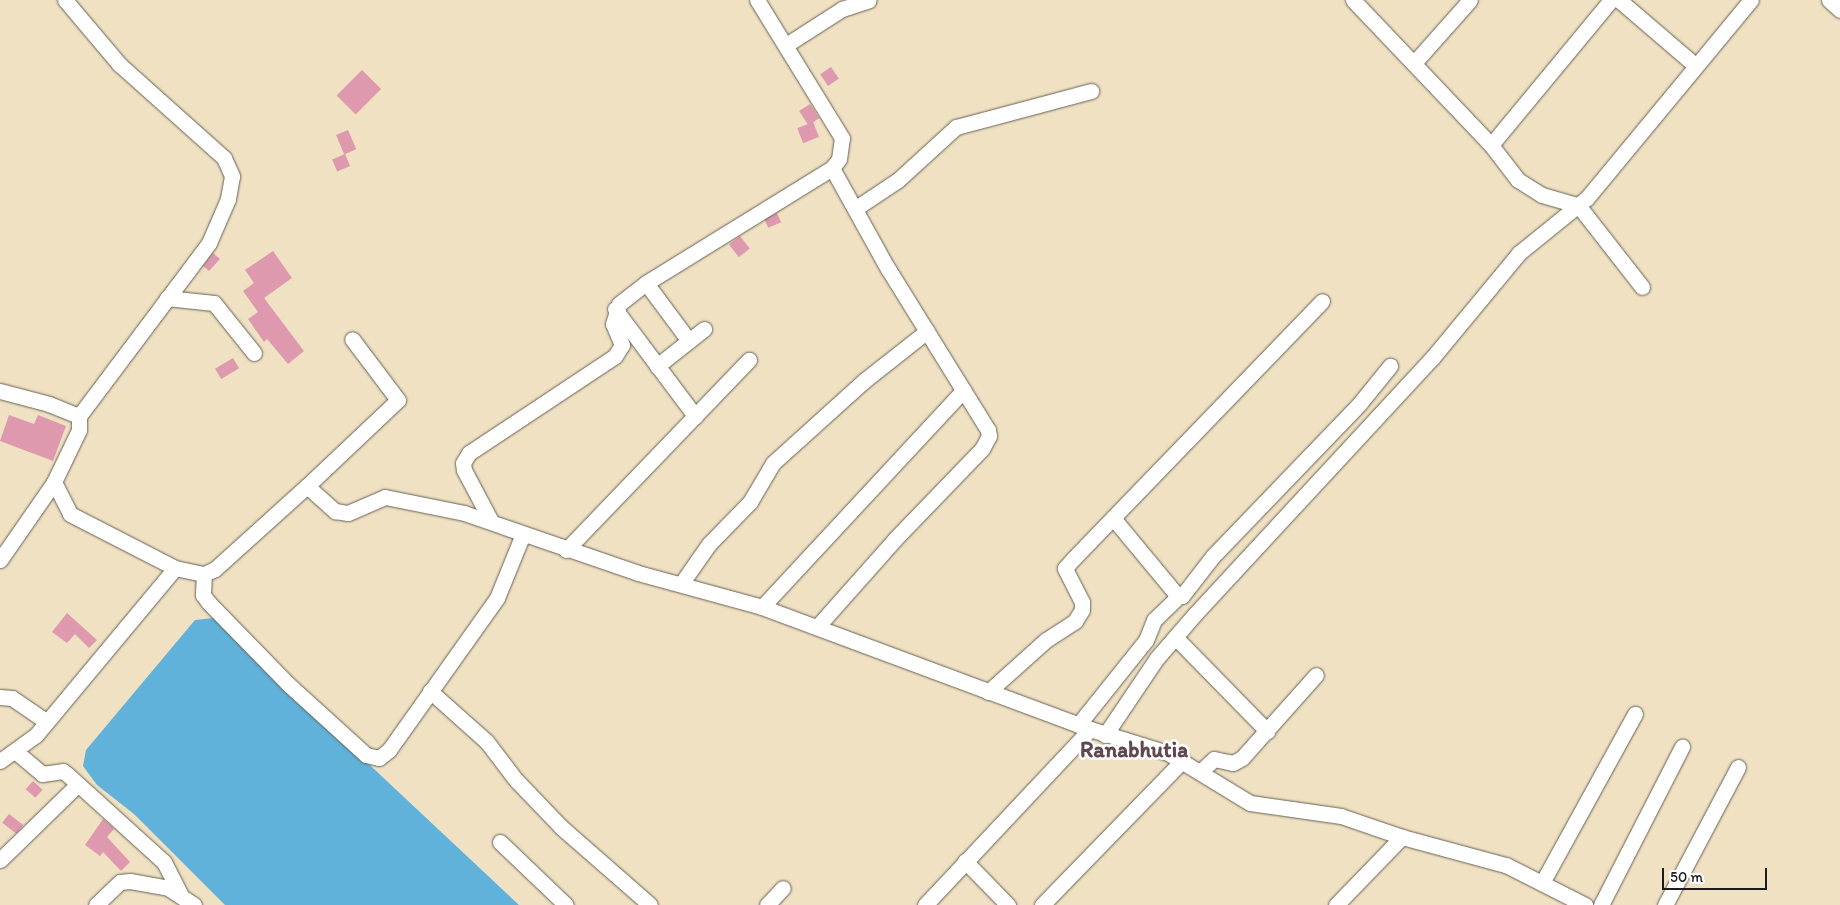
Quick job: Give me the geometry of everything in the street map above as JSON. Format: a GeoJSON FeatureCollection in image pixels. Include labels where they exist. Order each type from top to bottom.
{"type":"FeatureCollection","features":[{"type":"Feature","properties":{"kind":"street"},"geometry":{"type":"LineString","coordinates":[[0,560],[54,482],[79,430],[79,416],[208,242],[228,199],[232,176],[224,158],[119,64],[65,0]]}},
{"type":"Feature","properties":{"kind":"street"},"geometry":{"type":"LineString","coordinates":[[491,521],[464,470],[465,458],[615,356],[622,345],[613,324],[615,309],[646,282],[832,168],[843,150],[842,138],[757,0]]}},
{"type":"Feature","properties":{"kind":"street"},"geometry":{"type":"LineString","coordinates":[[786,46],[842,9],[869,0]]}},
{"type":"Feature","properties":{"kind":"street"},"geometry":{"type":"LineString","coordinates":[[1353,0],[1491,145],[1518,180],[1542,195],[1578,205],[1642,287]]}},
{"type":"Feature","properties":{"kind":"street"},"geometry":{"type":"LineString","coordinates":[[1414,63],[1470,0]]}},
{"type":"Feature","properties":{"kind":"street"},"geometry":{"type":"LineString","coordinates":[[1491,145],[1611,0]]}},
{"type":"Feature","properties":{"kind":"street"},"geometry":{"type":"LineString","coordinates":[[1619,0],[1696,66]]}},
{"type":"Feature","properties":{"kind":"street"},"geometry":{"type":"LineString","coordinates":[[1105,735],[1132,691],[1175,637],[1433,357],[1519,253],[1578,205],[1751,0]]}},
{"type":"Feature","properties":{"kind":"street"},"geometry":{"type":"LineString","coordinates":[[1829,0],[1840,10]]}},
{"type":"Feature","properties":{"kind":"street"},"geometry":{"type":"LineString","coordinates":[[856,208],[898,180],[956,127],[1091,91]]}},
{"type":"Feature","properties":{"kind":"street"},"geometry":{"type":"LineString","coordinates":[[817,627],[987,442],[988,430],[927,331],[832,168]]}},
{"type":"Feature","properties":{"kind":"street"},"geometry":{"type":"LineString","coordinates":[[646,282],[689,341]]}},
{"type":"Feature","properties":{"kind":"street"},"geometry":{"type":"LineString","coordinates":[[167,298],[214,303],[254,353]]}},
{"type":"Feature","properties":{"kind":"street"},"geometry":{"type":"LineString","coordinates":[[988,692],[1046,640],[1074,621],[1082,610],[1082,602],[1065,568],[1322,301]]}},
{"type":"Feature","properties":{"kind":"street"},"geometry":{"type":"LineString","coordinates":[[615,309],[695,416]]}},
{"type":"Feature","properties":{"kind":"street"},"geometry":{"type":"LineString","coordinates":[[657,366],[704,329]]}},
{"type":"Feature","properties":{"kind":"street"},"geometry":{"type":"LineString","coordinates":[[681,584],[709,544],[750,502],[773,463],[865,380],[927,331]]}},
{"type":"Feature","properties":{"kind":"street"},"geometry":{"type":"LineString","coordinates":[[54,482],[70,514],[175,568],[204,574],[215,569],[308,486],[398,400],[352,339]]}},
{"type":"Feature","properties":{"kind":"street"},"geometry":{"type":"LineString","coordinates":[[566,550],[749,360]]}},
{"type":"Feature","properties":{"kind":"street"},"geometry":{"type":"LineString","coordinates":[[925,905],[1084,727],[1146,640],[1154,620],[1196,581],[1224,544],[1360,403],[1390,366]]}},
{"type":"Feature","properties":{"kind":"street"},"geometry":{"type":"LineString","coordinates":[[762,607],[964,390]]}},
{"type":"Feature","properties":{"kind":"street"},"geometry":{"type":"LineString","coordinates":[[0,391],[49,404],[79,416]]}},
{"type":"Feature","properties":{"kind":"street"},"geometry":{"type":"LineString","coordinates":[[308,486],[334,511],[348,513],[385,497],[491,521],[566,550],[762,607],[1105,735],[1183,760],[1250,803],[1341,816],[1402,837],[1506,864],[1585,905]]}},
{"type":"Feature","properties":{"kind":"street"},"geometry":{"type":"LineString","coordinates":[[1112,518],[1179,596]]}},
{"type":"Feature","properties":{"kind":"street"},"geometry":{"type":"LineString","coordinates":[[204,574],[203,595],[209,602],[288,684],[366,755],[372,758],[384,755],[503,589],[523,534]]}},
{"type":"Feature","properties":{"kind":"street"},"geometry":{"type":"LineString","coordinates":[[0,761],[15,751],[47,722],[175,568]]}},
{"type":"Feature","properties":{"kind":"street"},"geometry":{"type":"LineString","coordinates":[[1175,637],[1267,731]]}},
{"type":"Feature","properties":{"kind":"street"},"geometry":{"type":"LineString","coordinates":[[1200,772],[1214,759],[1237,762],[1316,675]]}},
{"type":"Feature","properties":{"kind":"street"},"geometry":{"type":"LineString","coordinates":[[430,691],[487,742],[561,827],[650,905]]}},
{"type":"Feature","properties":{"kind":"street"},"geometry":{"type":"LineString","coordinates":[[0,697],[12,698],[47,722]]}},
{"type":"Feature","properties":{"kind":"street"},"geometry":{"type":"LineString","coordinates":[[1542,883],[1635,714]]}},
{"type":"Feature","properties":{"kind":"street"},"geometry":{"type":"LineString","coordinates":[[1601,905],[1682,747]]}},
{"type":"Feature","properties":{"kind":"street"},"geometry":{"type":"LineString","coordinates":[[15,751],[42,774],[63,771],[164,862],[180,894]]}},
{"type":"Feature","properties":{"kind":"street"},"geometry":{"type":"LineString","coordinates":[[1042,905],[1183,760]]}},
{"type":"Feature","properties":{"kind":"street"},"geometry":{"type":"LineString","coordinates":[[1665,905],[1738,767]]}},
{"type":"Feature","properties":{"kind":"street"},"geometry":{"type":"LineString","coordinates":[[0,860],[77,785]]}},
{"type":"Feature","properties":{"kind":"street"},"geometry":{"type":"LineString","coordinates":[[1336,905],[1402,837]]}},
{"type":"Feature","properties":{"kind":"street"},"geometry":{"type":"LineString","coordinates":[[500,842],[566,905]]}},
{"type":"Feature","properties":{"kind":"street"},"geometry":{"type":"LineString","coordinates":[[965,861],[1008,905]]}},
{"type":"Feature","properties":{"kind":"street"},"geometry":{"type":"LineString","coordinates":[[96,905],[120,882],[168,888],[180,894],[193,905]]}},
{"type":"Feature","properties":{"kind":"street"},"geometry":{"type":"LineString","coordinates":[[767,905],[783,888]]}},
{"type":"Feature","properties":{"kind":"water"},"geometry":{"type":"Polygon","coordinates":[[[213,618],[519,905],[225,905],[134,814],[97,785],[83,766],[86,750],[195,620],[213,618]]]}},
{"type":"Feature","properties":{"kind":"building"},"geometry":{"type":"Polygon","coordinates":[[[831,67],[839,79],[828,86],[820,74],[831,67]]]}},
{"type":"Feature","properties":{"kind":"building"},"geometry":{"type":"Polygon","coordinates":[[[362,70],[381,89],[356,115],[337,95],[362,70]]]}},
{"type":"Feature","properties":{"kind":"building"},"geometry":{"type":"Polygon","coordinates":[[[810,104],[819,118],[808,125],[799,111],[810,104]]]}},
{"type":"Feature","properties":{"kind":"building"},"geometry":{"type":"Polygon","coordinates":[[[813,122],[819,137],[803,143],[797,128],[813,122]]]}},
{"type":"Feature","properties":{"kind":"building"},"geometry":{"type":"Polygon","coordinates":[[[348,130],[356,149],[344,154],[336,135],[348,130]]]}},
{"type":"Feature","properties":{"kind":"building"},"geometry":{"type":"Polygon","coordinates":[[[345,154],[350,166],[337,171],[332,159],[345,154]]]}},
{"type":"Feature","properties":{"kind":"building"},"geometry":{"type":"Polygon","coordinates":[[[777,213],[781,222],[768,228],[764,219],[777,213]]]}},
{"type":"Feature","properties":{"kind":"building"},"geometry":{"type":"Polygon","coordinates":[[[740,236],[750,249],[739,257],[729,245],[740,236]]]}},
{"type":"Feature","properties":{"kind":"building"},"geometry":{"type":"Polygon","coordinates":[[[273,251],[292,278],[264,298],[304,351],[288,364],[267,339],[264,342],[248,319],[258,312],[243,291],[254,283],[245,270],[273,251]]]}},
{"type":"Feature","properties":{"kind":"building"},"geometry":{"type":"Polygon","coordinates":[[[213,253],[220,259],[209,271],[203,266],[213,253]]]}},
{"type":"Feature","properties":{"kind":"building"},"geometry":{"type":"Polygon","coordinates":[[[233,358],[239,368],[221,379],[215,369],[233,358]]]}},
{"type":"Feature","properties":{"kind":"building"},"geometry":{"type":"Polygon","coordinates":[[[9,415],[34,424],[38,415],[66,426],[53,461],[0,441],[9,415]]]}},
{"type":"Feature","properties":{"kind":"building"},"geometry":{"type":"Polygon","coordinates":[[[67,613],[97,640],[89,648],[75,634],[67,643],[52,632],[67,613]]]}},
{"type":"Feature","properties":{"kind":"building"},"geometry":{"type":"Polygon","coordinates":[[[33,781],[43,790],[35,798],[26,789],[33,781]]]}},
{"type":"Feature","properties":{"kind":"building"},"geometry":{"type":"Polygon","coordinates":[[[9,814],[23,825],[16,834],[2,823],[9,814]]]}},
{"type":"Feature","properties":{"kind":"building"},"geometry":{"type":"Polygon","coordinates":[[[103,819],[114,829],[107,837],[130,862],[121,871],[103,852],[100,856],[85,845],[103,819]]]}},
{"type":"Feature","properties":{"kind":"district","name":"Ranabhutia"},"geometry":{"type":"Point","coordinates":[1134,750]}}]}
